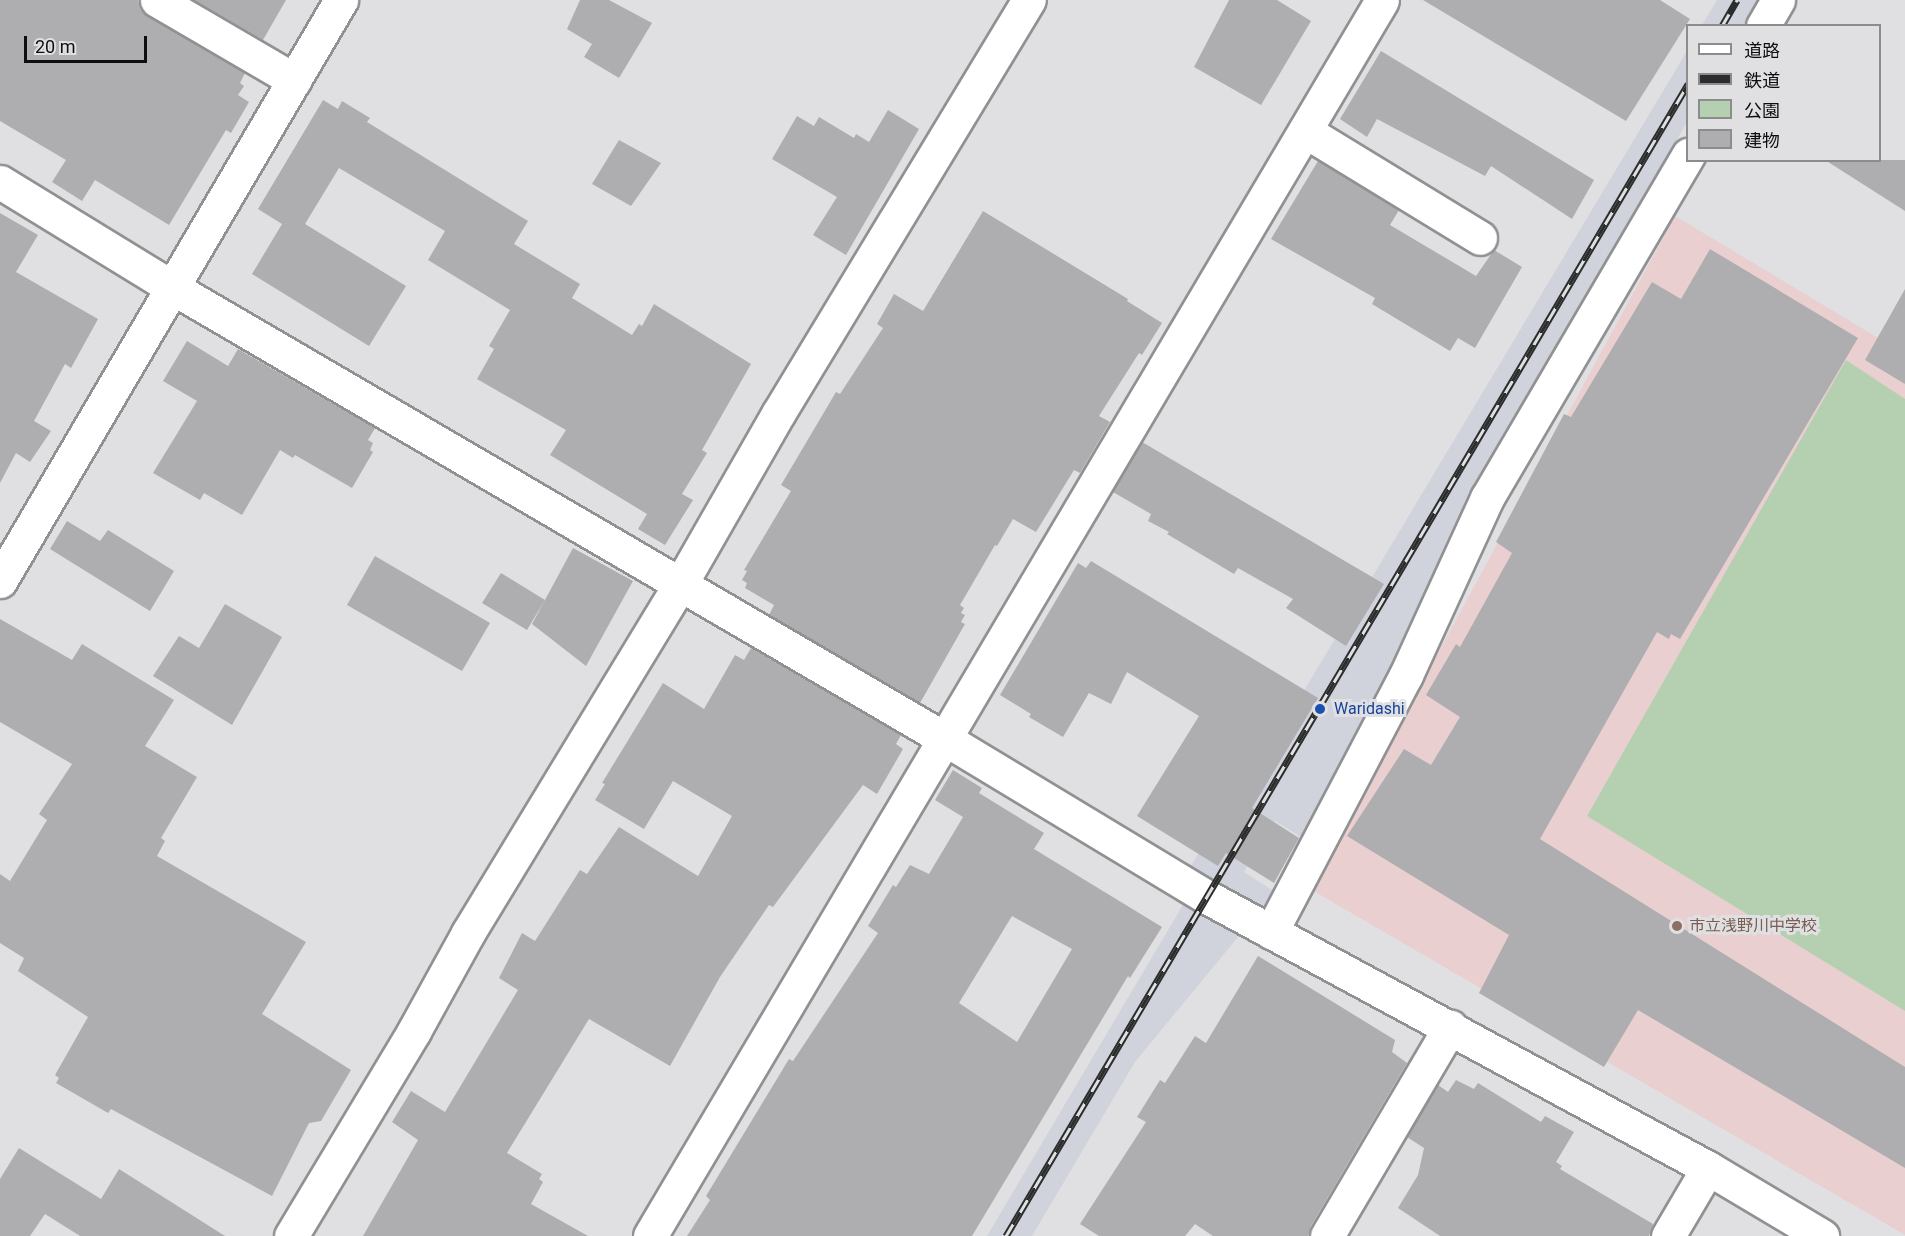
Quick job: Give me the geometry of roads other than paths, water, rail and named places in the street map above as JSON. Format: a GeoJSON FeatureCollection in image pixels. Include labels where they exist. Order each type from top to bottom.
{"type":"FeatureCollection","features":[{"type":"Feature","properties":{"kind":"street"},"geometry":{"type":"LineString","coordinates":[[157,0],[294,80]]}},
{"type":"Feature","properties":{"kind":"street"},"geometry":{"type":"LineString","coordinates":[[0,581],[341,0]]}},
{"type":"Feature","properties":{"kind":"street"},"geometry":{"type":"LineString","coordinates":[[291,1236],[414,1031],[468,933],[680,585],[778,414],[1029,0]]}},
{"type":"Feature","properties":{"kind":"street"},"geometry":{"type":"LineString","coordinates":[[650,1236],[1382,0]]}},
{"type":"Feature","properties":{"kind":"street"},"geometry":{"type":"LineString","coordinates":[[1764,24],[1778,0]]}},
{"type":"Feature","properties":{"kind":"street"},"geometry":{"type":"LineString","coordinates":[[1305,132],[1480,238]]}},
{"type":"Feature","properties":{"kind":"street"},"geometry":{"type":"LineString","coordinates":[[1271,932],[1406,675],[1487,498],[1686,158]]}},
{"type":"Feature","properties":{"kind":"street"},"geometry":{"type":"LineString","coordinates":[[0,182],[173,288],[945,739],[1201,894],[1708,1168],[1822,1236]]}},
{"type":"Feature","properties":{"kind":"street"},"geometry":{"type":"LineString","coordinates":[[1327,1236],[1450,1027]]}},
{"type":"Feature","properties":{"kind":"street"},"geometry":{"type":"LineString","coordinates":[[1668,1236],[1708,1168]]}},
{"type":"Feature","properties":{"kind":"railway"},"geometry":{"type":"LineString","coordinates":[[1723,24],[1737,0]]}},
{"type":"Feature","properties":{"kind":"railway"},"geometry":{"type":"LineString","coordinates":[[1006,1236],[1686,87]]}},
{"type":"Feature","properties":{"kind":"place","name":"Waridashi"},"geometry":{"type":"Point","coordinates":[1320,709]}},
{"type":"Feature","properties":{"kind":"place","name":"市立浅野川中学校"},"geometry":{"type":"Point","coordinates":[1677,926]}}]}
